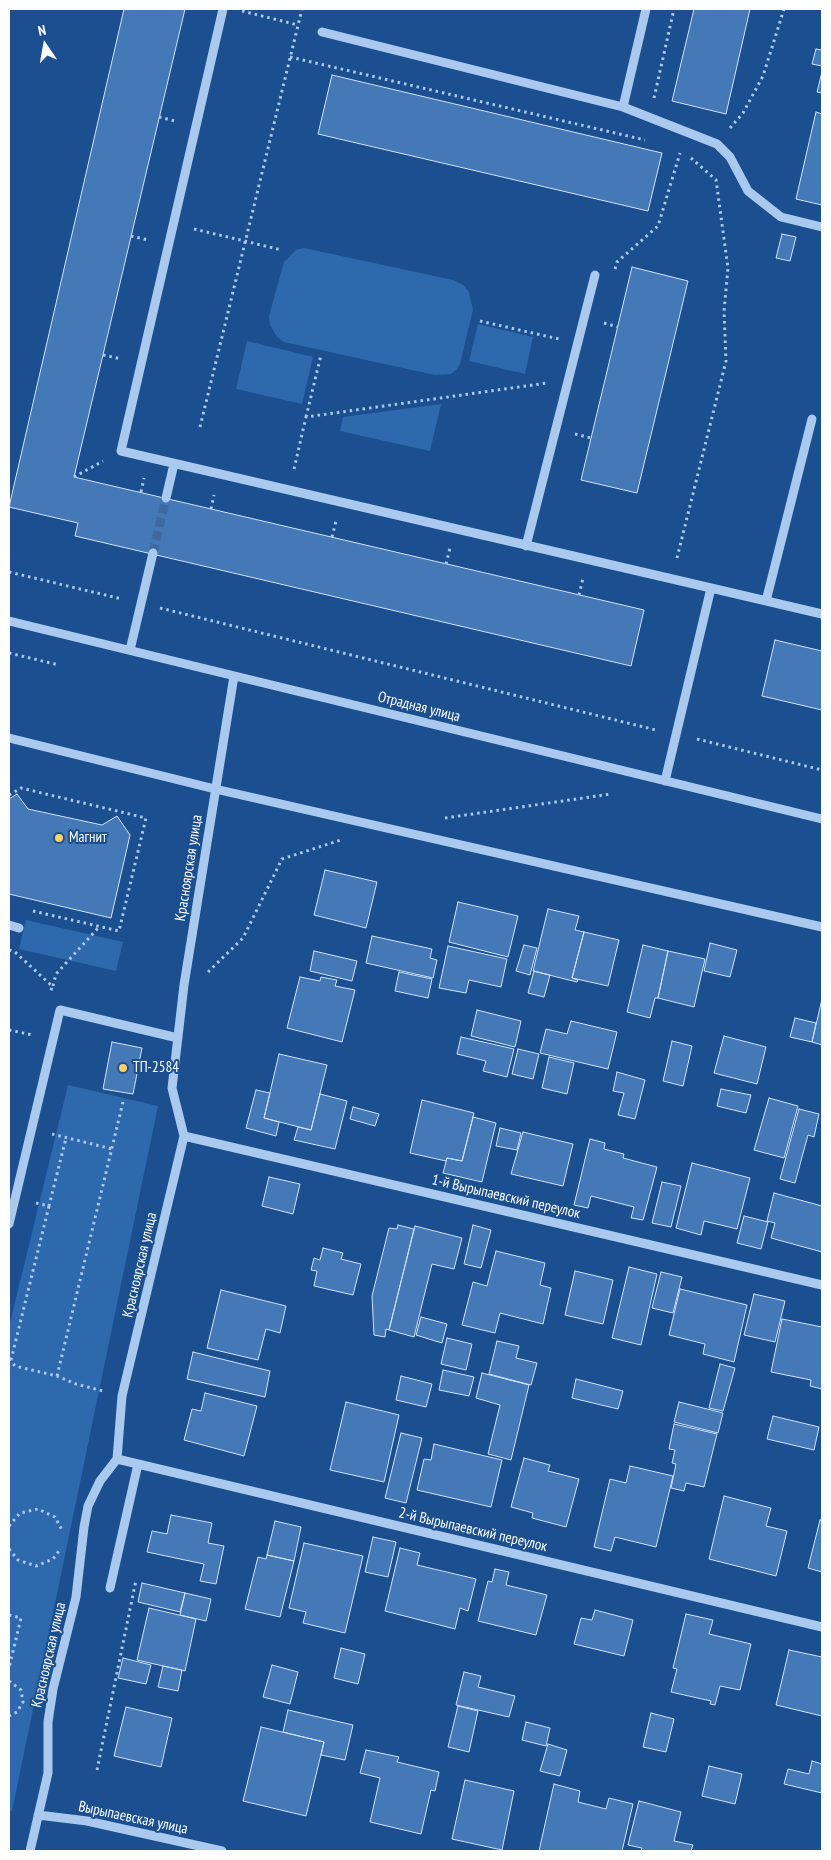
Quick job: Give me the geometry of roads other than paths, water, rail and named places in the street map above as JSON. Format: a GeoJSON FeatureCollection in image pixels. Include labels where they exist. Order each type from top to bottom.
{"type":"FeatureCollection","features":[{"type":"Feature","properties":{"kind":"street"},"geometry":{"type":"LineString","coordinates":[[224,9],[122,451],[822,614]]}},
{"type":"Feature","properties":{"kind":"street"},"geometry":{"type":"LineString","coordinates":[[623,107],[646,9]]}},
{"type":"Feature","properties":{"kind":"street"},"geometry":{"type":"LineString","coordinates":[[322,32],[623,107],[717,144],[730,157],[748,190],[781,217],[822,227]]}},
{"type":"Feature","properties":{"kind":"street"},"geometry":{"type":"LineString","coordinates":[[526,546],[595,275]]}},
{"type":"Feature","properties":{"kind":"street"},"geometry":{"type":"LineString","coordinates":[[766,601],[812,419]]}},
{"type":"Feature","properties":{"kind":"street"},"geometry":{"type":"LineString","coordinates":[[166,498],[174,464]]}},
{"type":"Feature","properties":{"kind":"street"},"geometry":{"type":"LineString","coordinates":[[130,650],[153,553]]}},
{"type":"Feature","properties":{"kind":"street"},"geometry":{"type":"LineString","coordinates":[[665,781],[711,588]]}},
{"type":"Feature","properties":{"kind":"street","name":"Отрадная улица"},"geometry":{"type":"LineString","coordinates":[[9,621],[822,819]]}},
{"type":"Feature","properties":{"kind":"street","name":"Красноярская улица"},"geometry":{"type":"LineString","coordinates":[[30,1851],[48,1772],[48,1722],[53,1690],[76,1597],[88,1506],[100,1481],[118,1459],[122,1396],[184,1136],[172,1088],[184,985],[234,676]]}},
{"type":"Feature","properties":{"kind":"street"},"geometry":{"type":"LineString","coordinates":[[9,738],[216,789],[822,928]]}},
{"type":"Feature","properties":{"kind":"street"},"geometry":{"type":"LineString","coordinates":[[9,925],[19,928]]}},
{"type":"Feature","properties":{"kind":"street"},"geometry":{"type":"LineString","coordinates":[[9,1224],[60,1010],[178,1038]]}},
{"type":"Feature","properties":{"kind":"street","name":"1-й Вырыпаевский переулок"},"geometry":{"type":"LineString","coordinates":[[184,1136],[822,1285]]}},
{"type":"Feature","properties":{"kind":"street","name":"2-й Вырыпаевский переулок"},"geometry":{"type":"LineString","coordinates":[[118,1459],[822,1628]]}},
{"type":"Feature","properties":{"kind":"street"},"geometry":{"type":"LineString","coordinates":[[110,1588],[138,1464]]}},
{"type":"Feature","properties":{"kind":"street","name":"Вырыпаевская улица"},"geometry":{"type":"LineString","coordinates":[[38,1815],[87,1821],[222,1851]]}},
{"type":"Feature","properties":{"kind":"tunnel"},"geometry":{"type":"LineString","coordinates":[[153,553],[166,498]]}},
{"type":"Feature","properties":{"kind":"place","name":"Магнит"},"geometry":{"type":"Point","coordinates":[59,838]}},
{"type":"Feature","properties":{"kind":"place","name":"ТП-2584"},"geometry":{"type":"Point","coordinates":[123,1068]}}]}
